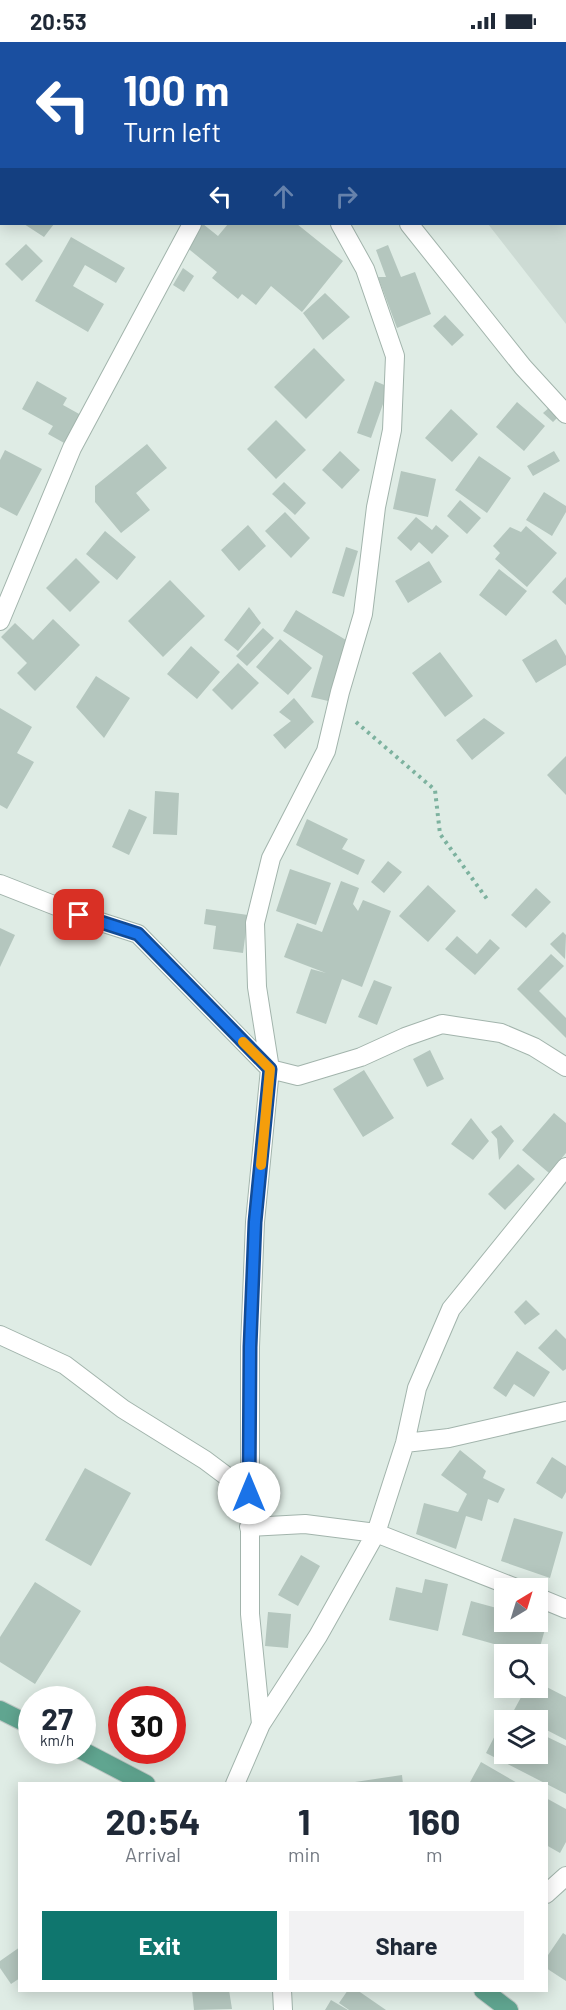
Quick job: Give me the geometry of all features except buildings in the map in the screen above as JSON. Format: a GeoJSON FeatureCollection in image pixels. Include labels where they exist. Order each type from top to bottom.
{"type":"FeatureCollection","features":[{"type":"Feature","properties":{"kind":"main road"},"geometry":{"type":"LineString","coordinates":[[0,1710],[18,1719]]}},
{"type":"Feature","properties":{"kind":"main road"},"geometry":{"type":"LineString","coordinates":[[96,1758],[142,1782]]}},
{"type":"Feature","properties":{"kind":"main road"},"geometry":{"type":"LineString","coordinates":[[486,1992],[509,2010]]}},
{"type":"Feature","properties":{"kind":"street"},"geometry":{"type":"LineString","coordinates":[[0,621],[72,448],[191,225]]}},
{"type":"Feature","properties":{"kind":"street"},"geometry":{"type":"LineString","coordinates":[[261,1724],[250,1614],[250,1347],[255,1222],[270,1069],[257,987],[255,923],[271,858],[326,751],[363,614],[376,507],[392,430],[395,356],[365,269],[341,225]]}},
{"type":"Feature","properties":{"kind":"street"},"geometry":{"type":"LineString","coordinates":[[410,225],[523,367],[566,414]]}},
{"type":"Feature","properties":{"kind":"street"},"geometry":{"type":"LineString","coordinates":[[0,884],[79,915],[138,934],[270,1069],[298,1076],[361,1058],[405,1037],[442,1024],[501,1033],[534,1047],[566,1067]]}},
{"type":"Feature","properties":{"kind":"street"},"geometry":{"type":"LineString","coordinates":[[236,1782],[261,1724],[318,1636],[376,1533],[405,1443],[417,1388],[451,1309],[566,1167]]}},
{"type":"Feature","properties":{"kind":"street"},"geometry":{"type":"LineString","coordinates":[[0,1335],[65,1365],[123,1408],[205,1460],[249,1493]]}},
{"type":"Feature","properties":{"kind":"street"},"geometry":{"type":"LineString","coordinates":[[405,1443],[449,1438],[566,1411]]}},
{"type":"Feature","properties":{"kind":"street"},"geometry":{"type":"LineString","coordinates":[[249,1527],[305,1524],[376,1533],[494,1579]]}},
{"type":"Feature","properties":{"kind":"street"},"geometry":{"type":"LineString","coordinates":[[548,1602],[566,1609]]}},
{"type":"Feature","properties":{"kind":"street"},"geometry":{"type":"LineString","coordinates":[[548,1891],[566,1876]]}},
{"type":"Feature","properties":{"kind":"street"},"geometry":{"type":"LineString","coordinates":[[282,1992],[283,2010]]}},
{"type":"Feature","properties":{"kind":"path"},"geometry":{"type":"LineString","coordinates":[[337,706],[435,790],[440,834],[487,899]]}},
{"type":"Feature","properties":{"kind":"shaded area"},"geometry":{"type":"Polygon","coordinates":[[[489,225],[566,225],[566,324],[489,225]]]}},
{"type":"Feature","properties":{"kind":"slow traffic"},"geometry":{"type":"LineString","coordinates":[[243,1042],[270,1069],[261,1165]]}},
{"type":"Feature","properties":{"kind":"route"},"geometry":{"type":"LineString","coordinates":[[79,915],[138,934],[270,1069],[255,1222],[250,1347],[249,1493]]}}]}
